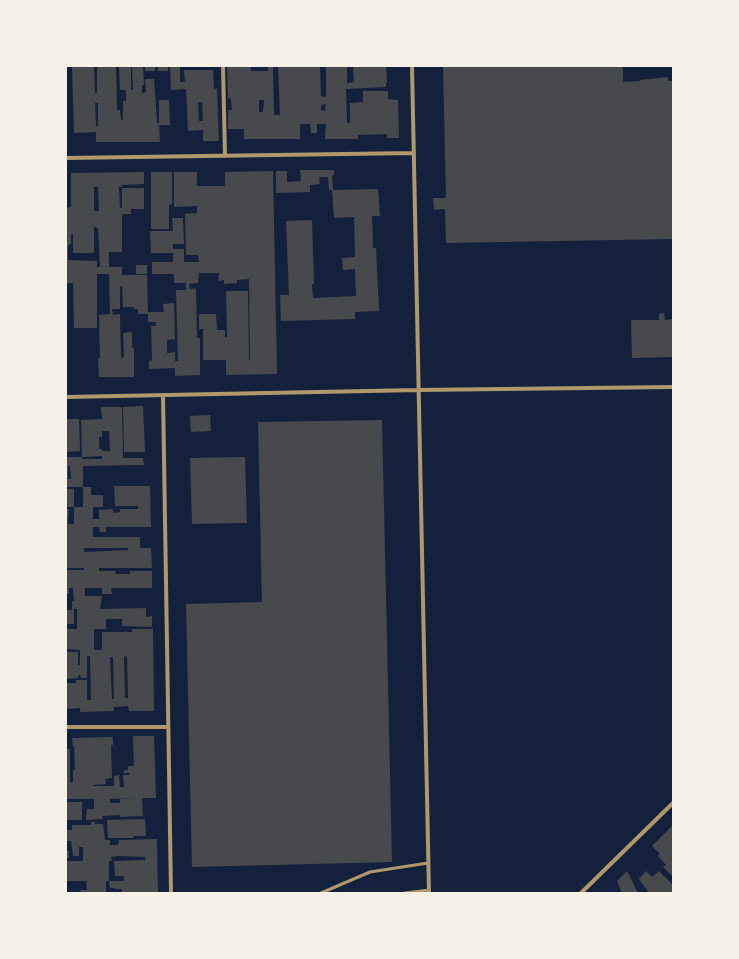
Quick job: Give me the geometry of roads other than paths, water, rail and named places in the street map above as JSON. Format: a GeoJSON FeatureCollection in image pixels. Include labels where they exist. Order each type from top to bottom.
{"type":"FeatureCollection","features":[{"type":"Feature","properties":{"kind":"street"},"geometry":{"type":"LineString","coordinates":[[223,66],[225,156]]}},
{"type":"Feature","properties":{"kind":"street"},"geometry":{"type":"LineString","coordinates":[[412,66],[429,891]]}},
{"type":"Feature","properties":{"kind":"street"},"geometry":{"type":"LineString","coordinates":[[66,158],[414,153]]}},
{"type":"Feature","properties":{"kind":"street"},"geometry":{"type":"LineString","coordinates":[[66,397],[418,390],[673,387]]}},
{"type":"Feature","properties":{"kind":"street"},"geometry":{"type":"LineString","coordinates":[[163,395],[171,893]]}},
{"type":"Feature","properties":{"kind":"street"},"geometry":{"type":"LineString","coordinates":[[66,727],[168,727]]}},
{"type":"Feature","properties":{"kind":"street"},"geometry":{"type":"LineString","coordinates":[[581,893],[673,803]]}},
{"type":"Feature","properties":{"kind":"lane"},"geometry":{"type":"LineString","coordinates":[[321,893],[370,872],[428,863]]}},
{"type":"Feature","properties":{"kind":"lane"},"geometry":{"type":"LineString","coordinates":[[405,893],[429,891]]}}]}
